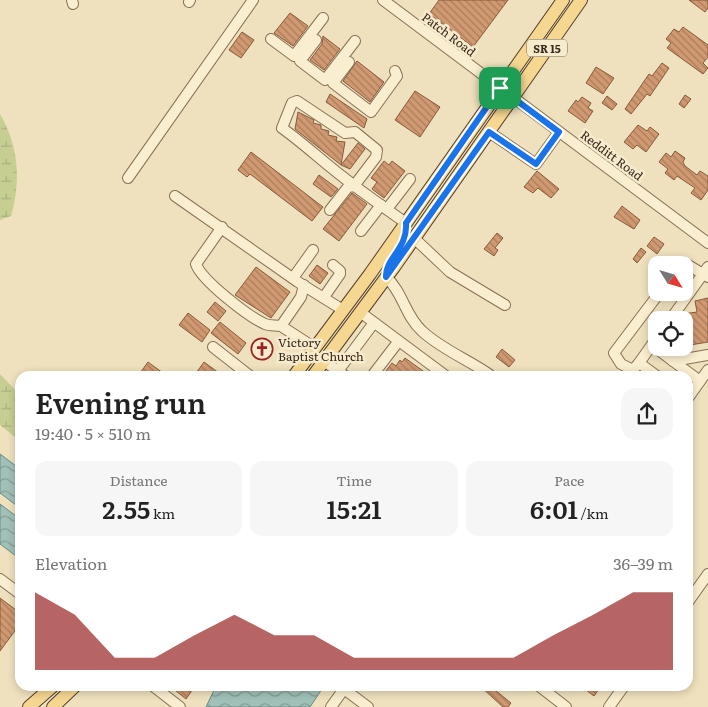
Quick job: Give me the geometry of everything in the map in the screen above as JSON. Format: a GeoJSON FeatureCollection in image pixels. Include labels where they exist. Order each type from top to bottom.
{"type":"FeatureCollection","features":[{"type":"Feature","properties":{"kind":"main road","name":"SR 15"},"geometry":{"type":"LineString","coordinates":[[298,371],[406,223],[563,0]]}},
{"type":"Feature","properties":{"kind":"main road","name":"SR 15"},"geometry":{"type":"LineString","coordinates":[[316,371],[414,238],[581,0]]}},
{"type":"Feature","properties":{"kind":"main road"},"geometry":{"type":"LineString","coordinates":[[386,277],[386,270],[405,242],[407,234],[406,223]]}},
{"type":"Feature","properties":{"kind":"main road"},"geometry":{"type":"LineString","coordinates":[[324,360],[327,342],[341,322],[343,310]]}},
{"type":"Feature","properties":{"kind":"main road"},"geometry":{"type":"LineString","coordinates":[[29,707],[47,691]]}},
{"type":"Feature","properties":{"kind":"main road"},"geometry":{"type":"LineString","coordinates":[[53,707],[70,691]]}},
{"type":"Feature","properties":{"kind":"street"},"geometry":{"type":"LineString","coordinates":[[128,178],[253,0]]}},
{"type":"Feature","properties":{"kind":"street","name":"Patch Road"},"geometry":{"type":"LineString","coordinates":[[383,0],[395,4],[500,88]]}},
{"type":"Feature","properties":{"kind":"street"},"geometry":{"type":"LineString","coordinates":[[271,39],[294,56],[323,18]]}},
{"type":"Feature","properties":{"kind":"street"},"geometry":{"type":"LineString","coordinates":[[316,40],[300,61],[325,80],[355,41]]}},
{"type":"Feature","properties":{"kind":"street"},"geometry":{"type":"LineString","coordinates":[[349,62],[333,83],[371,112],[397,76],[395,71]]}},
{"type":"Feature","properties":{"kind":"street","name":"Redditt Road"},"geometry":{"type":"LineString","coordinates":[[500,88],[708,243]]}},
{"type":"Feature","properties":{"kind":"street"},"geometry":{"type":"LineString","coordinates":[[330,210],[348,187],[354,186],[376,157],[376,150],[355,132],[346,133],[297,101],[292,103],[282,128],[354,186],[406,223]]}},
{"type":"Feature","properties":{"kind":"street"},"geometry":{"type":"LineString","coordinates":[[489,132],[536,164],[559,132]]}},
{"type":"Feature","properties":{"kind":"street"},"geometry":{"type":"LineString","coordinates":[[361,231],[410,179]]}},
{"type":"Feature","properties":{"kind":"street"},"geometry":{"type":"LineString","coordinates":[[175,196],[293,278],[343,310]]}},
{"type":"Feature","properties":{"kind":"street"},"geometry":{"type":"LineString","coordinates":[[222,227],[196,264],[198,272],[213,287],[261,322],[280,326],[315,348]]}},
{"type":"Feature","properties":{"kind":"street"},"geometry":{"type":"LineString","coordinates":[[414,238],[450,272],[505,305]]}},
{"type":"Feature","properties":{"kind":"street"},"geometry":{"type":"LineString","coordinates":[[293,278],[313,250]]}},
{"type":"Feature","properties":{"kind":"street"},"geometry":{"type":"LineString","coordinates":[[324,297],[340,274],[340,271],[333,265]]}},
{"type":"Feature","properties":{"kind":"street"},"geometry":{"type":"LineString","coordinates":[[677,311],[706,272],[693,266]]}},
{"type":"Feature","properties":{"kind":"street"},"geometry":{"type":"LineString","coordinates":[[386,277],[396,285],[421,331],[484,371]]}},
{"type":"Feature","properties":{"kind":"street"},"geometry":{"type":"LineString","coordinates":[[280,326],[301,297],[304,285]]}},
{"type":"Feature","properties":{"kind":"street"},"geometry":{"type":"LineString","coordinates":[[648,350],[633,370],[621,364],[614,353],[653,301]]}},
{"type":"Feature","properties":{"kind":"street"},"geometry":{"type":"LineString","coordinates":[[360,312],[373,324],[439,371]]}},
{"type":"Feature","properties":{"kind":"street"},"geometry":{"type":"LineString","coordinates":[[344,371],[373,324]]}},
{"type":"Feature","properties":{"kind":"street"},"geometry":{"type":"LineString","coordinates":[[376,371],[398,342]]}},
{"type":"Feature","properties":{"kind":"street"},"geometry":{"type":"LineString","coordinates":[[213,347],[244,371]]}},
{"type":"Feature","properties":{"kind":"street"},"geometry":{"type":"LineString","coordinates":[[673,361],[708,355]]}},
{"type":"Feature","properties":{"kind":"street"},"geometry":{"type":"LineString","coordinates":[[668,356],[686,371]]}},
{"type":"Feature","properties":{"kind":"street"},"geometry":{"type":"LineString","coordinates":[[324,360],[338,371]]}},
{"type":"Feature","properties":{"kind":"street"},"geometry":{"type":"LineString","coordinates":[[639,363],[650,371]]}},
{"type":"Feature","properties":{"kind":"street"},"geometry":{"type":"LineString","coordinates":[[693,391],[708,370]]}},
{"type":"Feature","properties":{"kind":"street"},"geometry":{"type":"LineString","coordinates":[[693,376],[700,381]]}},
{"type":"Feature","properties":{"kind":"street"},"geometry":{"type":"LineString","coordinates":[[693,595],[708,574]]}},
{"type":"Feature","properties":{"kind":"street"},"geometry":{"type":"LineString","coordinates":[[0,579],[15,590]]}},
{"type":"Feature","properties":{"kind":"street"},"geometry":{"type":"LineString","coordinates":[[160,691],[180,707]]}},
{"type":"Feature","properties":{"kind":"street"},"geometry":{"type":"LineString","coordinates":[[331,707],[343,691]]}},
{"type":"Feature","properties":{"kind":"street"},"geometry":{"type":"LineString","coordinates":[[349,691],[368,707]]}},
{"type":"Feature","properties":{"kind":"street"},"geometry":{"type":"LineString","coordinates":[[545,691],[566,707]]}},
{"type":"Feature","properties":{"kind":"street"},"geometry":{"type":"LineString","coordinates":[[610,707],[621,691]]}},
{"type":"Feature","properties":{"kind":"green space"},"geometry":{"type":"Polygon","coordinates":[[[0,114],[11,139],[17,176],[11,216],[0,220],[0,114]]]}},
{"type":"Feature","properties":{"kind":"green space"},"geometry":{"type":"Polygon","coordinates":[[[0,374],[15,390],[15,437],[0,425],[0,374]]]}},
{"type":"Feature","properties":{"kind":"water"},"geometry":{"type":"Polygon","coordinates":[[[0,454],[15,465],[15,504],[0,493],[0,454]]]}},
{"type":"Feature","properties":{"kind":"water"},"geometry":{"type":"Polygon","coordinates":[[[0,504],[15,515],[15,555],[0,544],[0,504]]]}},
{"type":"Feature","properties":{"kind":"water"},"geometry":{"type":"Polygon","coordinates":[[[214,691],[321,691],[310,707],[206,707],[214,691]]]}},
{"type":"Feature","properties":{"kind":"building"},"geometry":{"type":"Polygon","coordinates":[[[439,0],[508,0],[473,47],[429,14],[439,0]]]}},
{"type":"Feature","properties":{"kind":"building"},"geometry":{"type":"Polygon","coordinates":[[[689,0],[708,0],[708,8],[705,12],[689,0]]]}},
{"type":"Feature","properties":{"kind":"building"},"geometry":{"type":"Polygon","coordinates":[[[290,13],[308,26],[293,46],[274,33],[290,13]]]}},
{"type":"Feature","properties":{"kind":"building"},"geometry":{"type":"Polygon","coordinates":[[[683,27],[708,45],[708,57],[703,63],[708,68],[703,74],[667,48],[671,43],[666,39],[674,29],[679,32],[683,27]]]}},
{"type":"Feature","properties":{"kind":"building"},"geometry":{"type":"Polygon","coordinates":[[[242,32],[254,40],[241,58],[229,50],[242,32]]]}},
{"type":"Feature","properties":{"kind":"building"},"geometry":{"type":"Polygon","coordinates":[[[323,36],[340,49],[324,70],[310,60],[322,44],[323,36]]]}},
{"type":"Feature","properties":{"kind":"building"},"geometry":{"type":"Polygon","coordinates":[[[357,61],[384,82],[370,102],[343,81],[357,61]]]}},
{"type":"Feature","properties":{"kind":"building"},"geometry":{"type":"Polygon","coordinates":[[[662,63],[669,68],[650,96],[647,94],[631,114],[625,109],[649,74],[652,76],[662,63]]]}},
{"type":"Feature","properties":{"kind":"building"},"geometry":{"type":"Polygon","coordinates":[[[596,67],[614,78],[603,94],[586,83],[596,67]]]}},
{"type":"Feature","properties":{"kind":"building"},"geometry":{"type":"Polygon","coordinates":[[[415,91],[440,107],[420,137],[395,120],[415,91]]]}},
{"type":"Feature","properties":{"kind":"building"},"geometry":{"type":"Polygon","coordinates":[[[330,94],[367,119],[364,128],[326,102],[330,94]]]}},
{"type":"Feature","properties":{"kind":"building"},"geometry":{"type":"Polygon","coordinates":[[[685,95],[691,99],[684,108],[679,104],[685,95]]]}},
{"type":"Feature","properties":{"kind":"building"},"geometry":{"type":"Polygon","coordinates":[[[607,96],[617,104],[612,110],[602,103],[607,96]]]}},
{"type":"Feature","properties":{"kind":"building"},"geometry":{"type":"Polygon","coordinates":[[[582,97],[591,103],[588,108],[593,111],[585,123],[568,111],[576,100],[578,102],[582,97]]]}},
{"type":"Feature","properties":{"kind":"building"},"geometry":{"type":"Polygon","coordinates":[[[298,112],[314,120],[313,123],[321,125],[321,129],[329,131],[328,135],[337,137],[336,141],[345,142],[341,165],[295,129],[298,112]]]}},
{"type":"Feature","properties":{"kind":"building"},"geometry":{"type":"Polygon","coordinates":[[[638,125],[647,131],[650,127],[659,134],[646,152],[637,145],[633,149],[624,142],[638,125]]]}},
{"type":"Feature","properties":{"kind":"building"},"geometry":{"type":"Polygon","coordinates":[[[358,143],[365,149],[350,169],[341,165],[358,143]]]}},
{"type":"Feature","properties":{"kind":"building"},"geometry":{"type":"Polygon","coordinates":[[[675,151],[685,158],[683,162],[685,166],[697,175],[700,171],[708,176],[708,190],[701,200],[691,193],[695,188],[677,176],[674,180],[665,173],[668,169],[659,162],[666,153],[671,157],[675,151]]]}},
{"type":"Feature","properties":{"kind":"building"},"geometry":{"type":"Polygon","coordinates":[[[251,152],[323,207],[312,221],[250,174],[247,177],[238,170],[251,152]]]}},
{"type":"Feature","properties":{"kind":"building"},"geometry":{"type":"Polygon","coordinates":[[[384,161],[389,165],[392,161],[405,171],[384,198],[372,189],[377,182],[371,178],[384,161]]]}},
{"type":"Feature","properties":{"kind":"building"},"geometry":{"type":"Polygon","coordinates":[[[537,171],[559,189],[551,198],[538,188],[533,193],[524,187],[537,171]]]}},
{"type":"Feature","properties":{"kind":"building"},"geometry":{"type":"Polygon","coordinates":[[[319,175],[338,189],[331,197],[313,184],[319,175]]]}},
{"type":"Feature","properties":{"kind":"building"},"geometry":{"type":"Polygon","coordinates":[[[352,193],[367,204],[339,241],[323,229],[352,193]]]}},
{"type":"Feature","properties":{"kind":"building"},"geometry":{"type":"Polygon","coordinates":[[[622,206],[640,220],[634,229],[614,217],[622,206]]]}},
{"type":"Feature","properties":{"kind":"building"},"geometry":{"type":"Polygon","coordinates":[[[497,233],[503,238],[495,248],[498,250],[494,256],[484,249],[497,233]]]}},
{"type":"Feature","properties":{"kind":"building"},"geometry":{"type":"Polygon","coordinates":[[[654,237],[664,244],[657,254],[647,246],[654,237]]]}},
{"type":"Feature","properties":{"kind":"building"},"geometry":{"type":"Polygon","coordinates":[[[641,248],[646,252],[637,263],[633,259],[641,248]]]}},
{"type":"Feature","properties":{"kind":"building"},"geometry":{"type":"Polygon","coordinates":[[[317,265],[328,273],[320,284],[309,276],[317,265]]]}},
{"type":"Feature","properties":{"kind":"building"},"geometry":{"type":"Polygon","coordinates":[[[256,267],[290,292],[271,318],[235,295],[256,267]]]}},
{"type":"Feature","properties":{"kind":"building"},"geometry":{"type":"Polygon","coordinates":[[[708,298],[708,342],[693,344],[693,313],[697,312],[695,301],[708,298]]]}},
{"type":"Feature","properties":{"kind":"building"},"geometry":{"type":"Polygon","coordinates":[[[215,302],[226,311],[218,321],[207,312],[215,302]]]}},
{"type":"Feature","properties":{"kind":"building"},"geometry":{"type":"Polygon","coordinates":[[[188,313],[210,330],[202,342],[179,325],[188,313]]]}},
{"type":"Feature","properties":{"kind":"building"},"geometry":{"type":"Polygon","coordinates":[[[220,322],[246,343],[238,354],[211,333],[220,322]]]}},
{"type":"Feature","properties":{"kind":"building"},"geometry":{"type":"Polygon","coordinates":[[[502,349],[515,360],[509,367],[496,357],[502,349]]]}},
{"type":"Feature","properties":{"kind":"building"},"geometry":{"type":"Polygon","coordinates":[[[405,358],[423,371],[386,371],[392,363],[396,366],[400,360],[402,362],[405,358]]]}},
{"type":"Feature","properties":{"kind":"building"},"geometry":{"type":"Polygon","coordinates":[[[148,362],[160,371],[142,371],[148,362]]]}},
{"type":"Feature","properties":{"kind":"building"},"geometry":{"type":"Polygon","coordinates":[[[204,362],[216,371],[198,371],[204,362]]]}},
{"type":"Feature","properties":{"kind":"building"},"geometry":{"type":"Polygon","coordinates":[[[0,598],[15,609],[15,631],[0,651],[0,598]]]}},
{"type":"Feature","properties":{"kind":"building"},"geometry":{"type":"Polygon","coordinates":[[[176,691],[192,691],[186,699],[176,691]]]}},
{"type":"Feature","properties":{"kind":"building"},"geometry":{"type":"Polygon","coordinates":[[[485,691],[496,691],[511,703],[508,707],[503,707],[485,691]]]}},
{"type":"Feature","properties":{"kind":"building"},"geometry":{"type":"Polygon","coordinates":[[[588,691],[598,691],[594,696],[588,691]]]}},
{"type":"Feature","properties":{"kind":"place","name":"Victory Baptist Church"},"geometry":{"type":"Point","coordinates":[262,349]}},
{"type":"Feature","properties":{"kind":"route"},"geometry":{"type":"LineString","coordinates":[[500,88],[559,132],[536,164],[489,132],[386,277],[386,270],[405,242],[407,234],[406,223],[500,88]]}}]}
